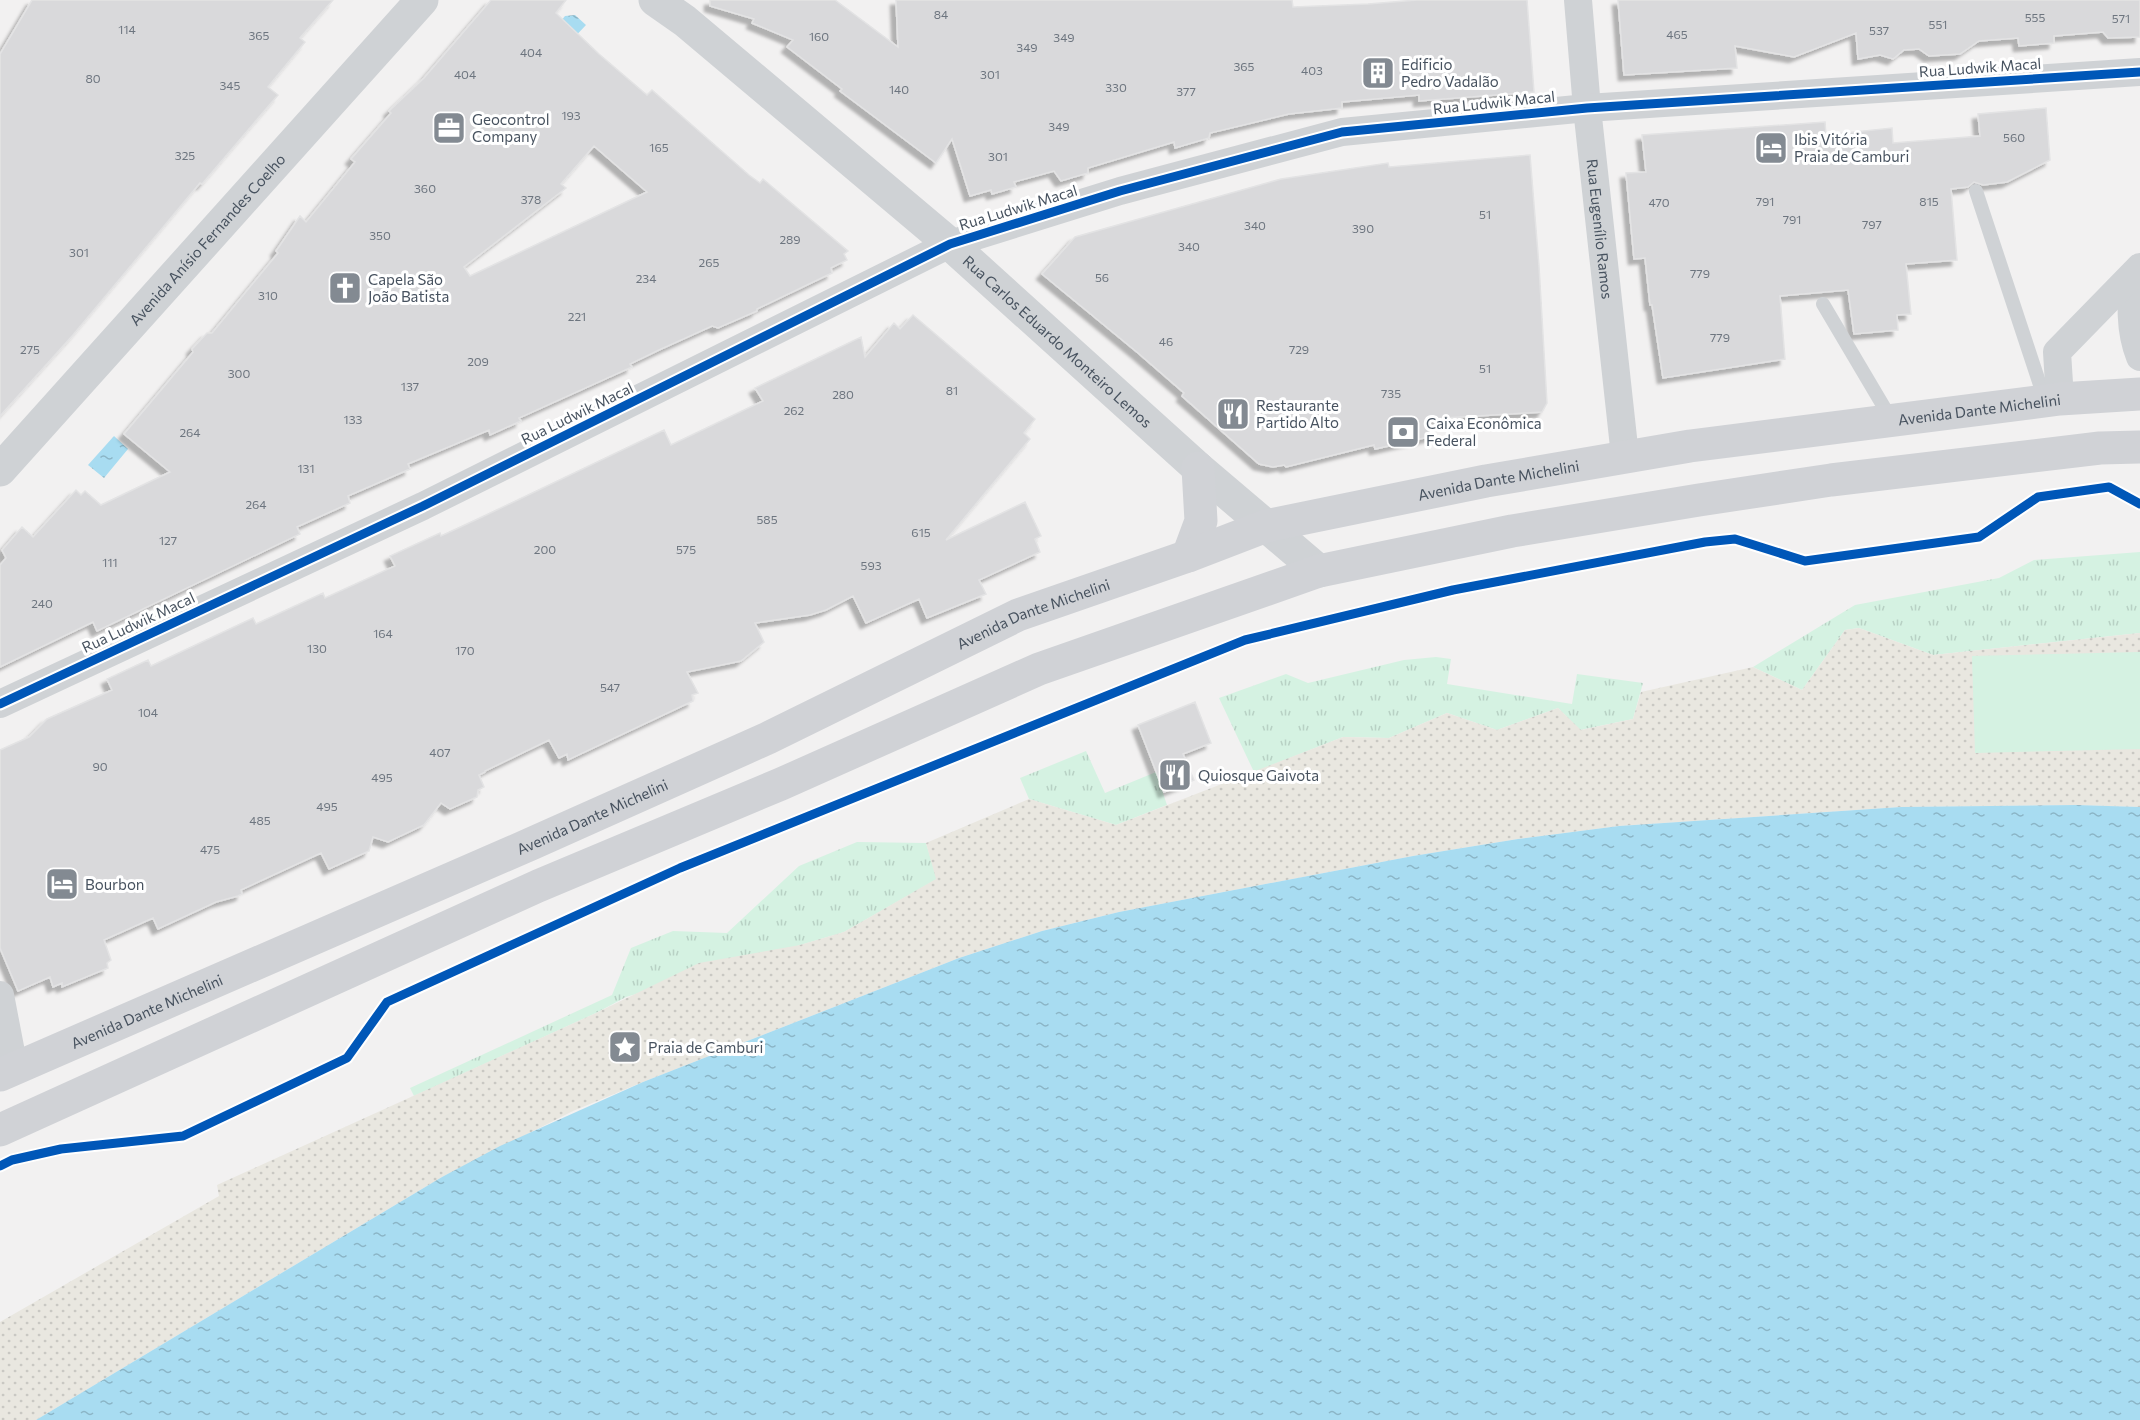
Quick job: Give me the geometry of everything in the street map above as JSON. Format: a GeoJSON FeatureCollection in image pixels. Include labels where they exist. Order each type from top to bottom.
{"type":"FeatureCollection","features":[{"type":"Feature","properties":{"kind":"main road","name":"Avenida Dante Michelini"},"geometry":{"type":"LineString","coordinates":[[7,1072],[522,848],[768,738],[1018,615],[1188,556],[1266,526],[1486,481],[1625,456],[2053,399],[2140,394]]}},
{"type":"Feature","properties":{"kind":"main road"},"geometry":{"type":"LineString","coordinates":[[0,1130],[538,886],[781,784],[1039,669],[1318,571],[1512,531],[1831,480],[2100,448],[2140,447]]}},
{"type":"Feature","properties":{"kind":"main road"},"geometry":{"type":"LineString","coordinates":[[1188,556],[1202,521],[1198,468]]}},
{"type":"Feature","properties":{"kind":"street","name":"Rua Carlos Eduardo Monteiro Lemos"},"geometry":{"type":"LineString","coordinates":[[655,0],[675,10],[950,244],[1198,468],[1318,571]]}},
{"type":"Feature","properties":{"kind":"street","name":"Rua Eugenílio Ramos"},"geometry":{"type":"LineString","coordinates":[[1578,0],[1587,108],[1625,456]]}},
{"type":"Feature","properties":{"kind":"street","name":"Avenida Anísio Fernandes Coelho"},"geometry":{"type":"LineString","coordinates":[[0,470],[419,2]]}},
{"type":"Feature","properties":{"kind":"street","name":"Rua Ludwik Macal"},"geometry":{"type":"LineString","coordinates":[[0,704],[423,506],[950,244],[1120,191],[1342,132],[1587,108],[2140,72]]}},
{"type":"Feature","properties":{"kind":"street"},"geometry":{"type":"LineString","coordinates":[[2053,399],[2057,352],[2137,270]]}},
{"type":"Feature","properties":{"kind":"street"},"geometry":{"type":"LineString","coordinates":[[2137,270],[2130,308],[2131,326],[2140,357]]}},
{"type":"Feature","properties":{"kind":"street"},"geometry":{"type":"LineString","coordinates":[[0,995],[7,1072]]}},
{"type":"Feature","properties":{"kind":"lane"},"geometry":{"type":"LineString","coordinates":[[1976,191],[2053,399]]}},
{"type":"Feature","properties":{"kind":"lane"},"geometry":{"type":"LineString","coordinates":[[1823,304],[1891,419]]}},
{"type":"Feature","properties":{"kind":"green space"},"geometry":{"type":"Polygon","coordinates":[[[2140,552],[2140,633],[1933,655],[1859,628],[1845,630],[1802,690],[1753,667],[1855,605],[1999,578],[2034,560],[2140,552]]]}},
{"type":"Feature","properties":{"kind":"green space"},"geometry":{"type":"Polygon","coordinates":[[[2140,652],[2140,749],[1975,753],[1972,656],[2140,652]]]}},
{"type":"Feature","properties":{"kind":"green space"},"geometry":{"type":"Polygon","coordinates":[[[1436,657],[1451,659],[1447,684],[1572,704],[1577,674],[1643,683],[1633,719],[1580,730],[1558,708],[1497,730],[1447,713],[1389,738],[1343,737],[1254,772],[1219,698],[1286,674],[1308,683],[1404,660],[1436,657]]]}},
{"type":"Feature","properties":{"kind":"green space"},"geometry":{"type":"Polygon","coordinates":[[[1086,751],[1105,793],[1156,772],[1167,805],[1116,825],[1029,799],[1020,778],[1086,751]]]}},
{"type":"Feature","properties":{"kind":"green space"},"geometry":{"type":"Polygon","coordinates":[[[857,842],[926,843],[937,879],[844,932],[626,997],[596,1013],[414,1096],[410,1088],[612,995],[631,948],[673,931],[727,933],[799,866],[857,842]]]}},
{"type":"Feature","properties":{"kind":"sand","name":"Praia de Camburi"},"geometry":{"type":"Polygon","coordinates":[[[1859,628],[1933,655],[2140,633],[2140,807],[2076,805],[1901,807],[1619,826],[1413,856],[1119,912],[1042,931],[959,958],[573,1111],[442,1177],[36,1420],[0,1420],[0,1322],[219,1196],[217,1185],[596,1013],[699,963],[800,945],[844,932],[936,879],[926,843],[1029,799],[1116,825],[1343,737],[1389,738],[1447,713],[1497,730],[1558,708],[1581,730],[1633,719],[1641,692],[1753,667],[1802,690],[1845,630],[1859,628]]]}},
{"type":"Feature","properties":{"kind":"water"},"geometry":{"type":"Polygon","coordinates":[[[575,15],[586,25],[553,60],[557,26],[565,16],[575,15]]]}},
{"type":"Feature","properties":{"kind":"water"},"geometry":{"type":"Polygon","coordinates":[[[114,436],[128,449],[104,478],[88,465],[114,436]]]}},
{"type":"Feature","properties":{"kind":"water"},"geometry":{"type":"Polygon","coordinates":[[[2076,805],[2140,807],[2140,1420],[36,1420],[442,1177],[500,1146],[643,1082],[959,958],[1042,931],[1119,912],[1413,856],[1619,826],[1901,807],[2076,805]]]}},
{"type":"Feature","properties":{"kind":"building"},"geometry":{"type":"Polygon","coordinates":[[[32,0],[333,0],[300,38],[305,42],[268,87],[278,95],[202,184],[200,183],[73,335],[0,416],[0,54],[32,0]]]}},
{"type":"Feature","properties":{"kind":"building"},"geometry":{"type":"Polygon","coordinates":[[[491,0],[566,0],[556,13],[599,54],[647,95],[652,90],[749,175],[760,183],[763,179],[848,251],[844,254],[847,260],[831,268],[832,273],[757,311],[718,328],[712,326],[659,350],[630,364],[632,367],[519,418],[521,421],[490,435],[489,430],[408,464],[410,469],[348,496],[350,503],[297,527],[300,534],[97,631],[93,622],[0,667],[0,565],[6,558],[2,550],[22,527],[33,537],[76,490],[81,495],[85,491],[101,505],[170,472],[124,434],[193,352],[192,349],[207,333],[212,333],[278,253],[276,251],[300,216],[306,222],[355,162],[351,159],[391,113],[389,111],[424,78],[491,0]],[[594,146],[561,184],[566,188],[464,267],[470,276],[647,192],[594,146]]]}},
{"type":"Feature","properties":{"kind":"building"},"geometry":{"type":"Polygon","coordinates":[[[710,0],[835,0],[898,47],[896,0],[1292,0],[1293,7],[1417,0],[1527,0],[1534,92],[1419,101],[1419,95],[1342,102],[1342,108],[1289,114],[1210,133],[1209,138],[1175,148],[1174,142],[1088,168],[1088,173],[1061,181],[1054,171],[1014,182],[1016,187],[992,194],[991,190],[970,196],[952,139],[936,163],[840,91],[842,89],[787,47],[793,40],[752,23],[754,19],[710,6],[710,0]]]}},
{"type":"Feature","properties":{"kind":"building"},"geometry":{"type":"Polygon","coordinates":[[[1618,0],[2140,0],[2140,37],[2108,38],[2103,32],[2054,36],[2054,43],[2019,46],[2018,38],[1979,41],[1960,54],[1929,56],[1919,49],[1904,50],[1893,59],[1880,55],[1858,59],[1856,33],[1794,57],[1735,46],[1737,68],[1624,75],[1618,0]]]}},
{"type":"Feature","properties":{"kind":"building"},"geometry":{"type":"Polygon","coordinates":[[[2046,108],[2050,160],[2007,182],[1983,185],[1974,182],[1968,187],[1951,189],[1957,260],[1906,264],[1911,314],[1897,315],[1898,330],[1854,334],[1848,290],[1780,296],[1785,359],[1663,378],[1652,305],[1650,305],[1645,258],[1634,259],[1626,173],[1646,172],[1642,135],[1825,122],[1826,135],[1892,128],[1893,143],[1980,136],[1978,114],[2046,108]]]}},
{"type":"Feature","properties":{"kind":"building"},"geometry":{"type":"Polygon","coordinates":[[[1530,155],[1547,403],[1542,412],[1429,419],[1433,436],[1375,449],[1374,445],[1286,467],[1259,464],[1182,396],[1184,393],[1042,274],[1075,237],[1281,179],[1388,163],[1389,167],[1530,155]]]}},
{"type":"Feature","properties":{"kind":"building"},"geometry":{"type":"Polygon","coordinates":[[[913,315],[1035,419],[1024,433],[1030,439],[946,540],[1025,502],[1041,536],[1035,539],[1040,552],[979,580],[986,594],[927,618],[919,599],[866,623],[853,596],[826,610],[810,615],[755,623],[764,642],[741,661],[687,672],[698,693],[692,695],[693,701],[568,760],[567,754],[559,758],[549,740],[479,775],[484,787],[478,790],[477,797],[450,809],[441,803],[424,825],[388,842],[373,837],[369,851],[329,869],[321,853],[241,890],[242,894],[238,896],[216,902],[158,929],[153,918],[104,940],[111,960],[107,963],[108,968],[62,987],[62,983],[53,987],[50,977],[18,991],[0,948],[0,750],[29,737],[47,719],[112,690],[107,679],[148,660],[151,666],[253,618],[256,624],[323,593],[325,598],[395,566],[390,556],[440,533],[441,536],[664,430],[671,445],[763,401],[755,388],[861,337],[865,357],[894,323],[900,329],[913,315]]]}},
{"type":"Feature","properties":{"kind":"building"},"geometry":{"type":"Polygon","coordinates":[[[1195,702],[1211,743],[1183,754],[1194,780],[1164,792],[1138,725],[1195,702]]]}},
{"type":"Feature","properties":{"kind":"cycle path"},"geometry":{"type":"LineString","coordinates":[[0,704],[423,506],[950,244],[1120,191],[1342,132],[1587,108],[2140,72]]}},
{"type":"Feature","properties":{"kind":"cycle path"},"geometry":{"type":"LineString","coordinates":[[0,1166],[12,1160],[61,1149],[183,1136],[347,1058],[387,1002],[680,868],[1245,640],[1453,590],[1705,542],[1735,539],[1805,561],[1979,537],[2038,497],[2109,487],[2140,504]]}},
{"type":"Feature","properties":{"kind":"place","name":"Edificio Pedro Vadalão"},"geometry":{"type":"Point","coordinates":[1378,73]}},
{"type":"Feature","properties":{"kind":"place","name":"Geocontrol Company"},"geometry":{"type":"Point","coordinates":[449,128]}},
{"type":"Feature","properties":{"kind":"place","name":"Ibis Vitória Praia de Camburi"},"geometry":{"type":"Point","coordinates":[1771,148]}},
{"type":"Feature","properties":{"kind":"place","name":"Capela São João Batista"},"geometry":{"type":"Point","coordinates":[345,288]}},
{"type":"Feature","properties":{"kind":"place","name":"Restaurante Partido Alto"},"geometry":{"type":"Point","coordinates":[1233,414]}},
{"type":"Feature","properties":{"kind":"place","name":"Caixa Econômica Federal"},"geometry":{"type":"Point","coordinates":[1403,432]}},
{"type":"Feature","properties":{"kind":"place","name":"Quiosque Gaivota"},"geometry":{"type":"Point","coordinates":[1175,775]}},
{"type":"Feature","properties":{"kind":"place","name":"Bourbon"},"geometry":{"type":"Point","coordinates":[62,884]}},
{"type":"Feature","properties":{"kind":"place","name":"Praia de Camburi"},"geometry":{"type":"Point","coordinates":[625,1047]}}]}
